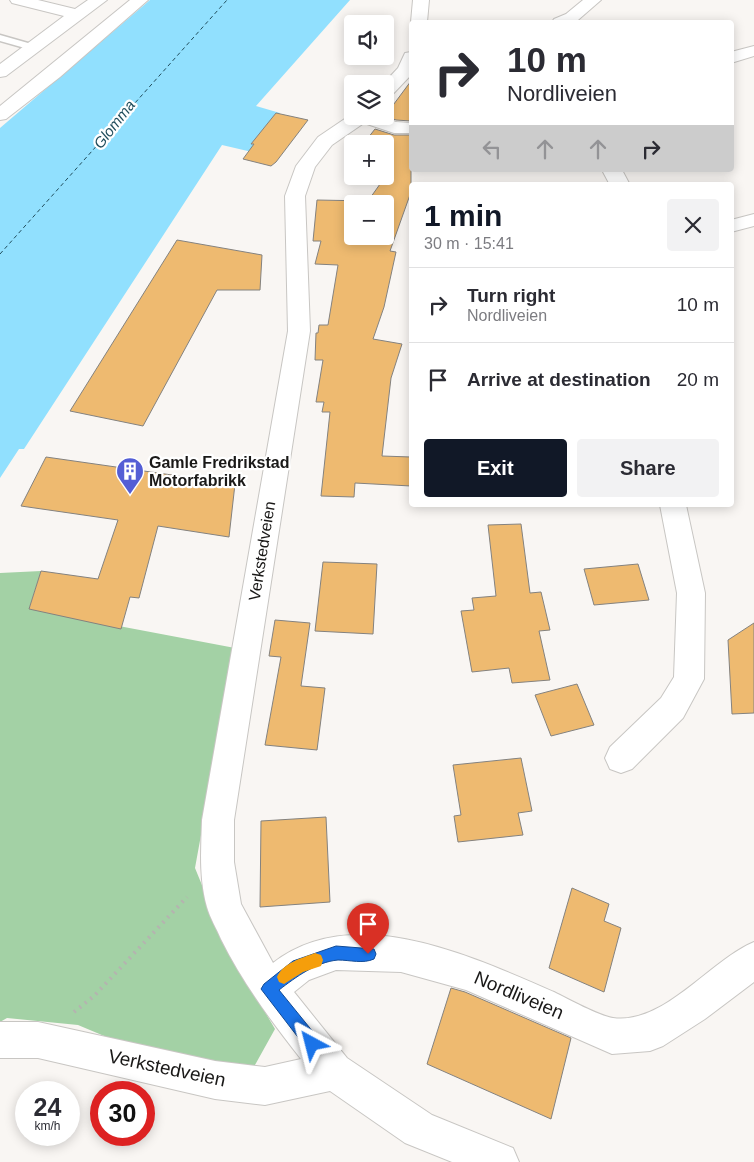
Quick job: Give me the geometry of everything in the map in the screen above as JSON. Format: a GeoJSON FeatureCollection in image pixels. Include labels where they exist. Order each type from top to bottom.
{"type":"FeatureCollection","features":[{"type":"Feature","properties":{"kind":"street"},"geometry":{"type":"LineString","coordinates":[[18,0],[77,14],[107,10],[140,0]]}},
{"type":"Feature","properties":{"kind":"street"},"geometry":{"type":"LineString","coordinates":[[419,20],[422,0]]}},
{"type":"Feature","properties":{"kind":"street"},"geometry":{"type":"LineString","coordinates":[[569,20],[593,0]]}},
{"type":"Feature","properties":{"kind":"street"},"geometry":{"type":"LineString","coordinates":[[0,115],[63,68],[107,10]]}},
{"type":"Feature","properties":{"kind":"street"},"geometry":{"type":"LineString","coordinates":[[0,72],[77,14]]}},
{"type":"Feature","properties":{"kind":"street"},"geometry":{"type":"LineString","coordinates":[[734,57],[754,51]]}},
{"type":"Feature","properties":{"kind":"street"},"geometry":{"type":"LineString","coordinates":[[394,83],[406,70],[409,62]]}},
{"type":"Feature","properties":{"kind":"street","name":"Verkstedveien"},"geometry":{"type":"LineString","coordinates":[[348,125],[324,141],[306,166],[295,196],[299,331],[218,820],[216,862],[224,907],[245,950],[269,989],[334,1071],[419,1129],[499,1162]]}},
{"type":"Feature","properties":{"kind":"street"},"geometry":{"type":"LineString","coordinates":[[388,125],[409,128]]}},
{"type":"Feature","properties":{"kind":"street"},"geometry":{"type":"LineString","coordinates":[[734,225],[754,220]]}},
{"type":"Feature","properties":{"kind":"street"},"geometry":{"type":"LineString","coordinates":[[621,758],[672,708],[689,679],[691,593],[673,507]]}},
{"type":"Feature","properties":{"kind":"street","name":"Nordliveien"},"geometry":{"type":"LineString","coordinates":[[269,989],[298,966],[336,953],[401,955],[468,973],[612,1036],[650,1033],[692,1006],[754,960]]}},
{"type":"Feature","properties":{"kind":"street","name":"Verkstedveien"},"geometry":{"type":"LineString","coordinates":[[0,1040],[38,1040],[215,1080],[265,1086],[334,1071]]}},
{"type":"Feature","properties":{"kind":"lane"},"geometry":{"type":"LineString","coordinates":[[0,38],[32,47]]}},
{"type":"Feature","properties":{"kind":"path"},"geometry":{"type":"LineString","coordinates":[[38,1040],[94,996],[152,937],[216,862]]}},
{"type":"Feature","properties":{"kind":"green space"},"geometry":{"type":"Polygon","coordinates":[[[41,571],[29,609],[235,648],[195,868],[228,949],[275,1029],[251,1072],[147,1054],[78,1025],[7,1018],[0,1022],[0,573],[41,571]]]}},
{"type":"Feature","properties":{"kind":"water","name":"Glomma"},"geometry":{"type":"Polygon","coordinates":[[[150,0],[350,0],[256,106],[280,113],[252,152],[222,145],[24,449],[19,449],[0,478],[0,128],[150,0]]]}},
{"type":"Feature","properties":{"kind":"building"},"geometry":{"type":"Polygon","coordinates":[[[409,84],[409,121],[394,119],[394,104],[409,84]]]}},
{"type":"Feature","properties":{"kind":"building"},"geometry":{"type":"Polygon","coordinates":[[[276,113],[308,120],[271,166],[243,159],[254,144],[251,144],[276,113]]]}},
{"type":"Feature","properties":{"kind":"building"},"geometry":{"type":"Polygon","coordinates":[[[375,129],[394,135],[370,135],[375,129]]]}},
{"type":"Feature","properties":{"kind":"building"},"geometry":{"type":"Polygon","coordinates":[[[394,135],[409,135],[409,172],[411,172],[411,182],[409,182],[409,198],[394,240],[394,195],[372,195],[379,185],[394,185],[394,135]]]}},
{"type":"Feature","properties":{"kind":"building"},"geometry":{"type":"Polygon","coordinates":[[[317,200],[344,201],[344,245],[392,245],[390,251],[396,252],[384,307],[373,339],[402,344],[391,378],[382,456],[409,457],[409,486],[355,483],[354,497],[321,496],[330,412],[322,412],[324,402],[316,402],[323,360],[315,360],[316,333],[318,333],[319,325],[328,325],[338,265],[315,264],[321,241],[313,241],[317,200]]]}},
{"type":"Feature","properties":{"kind":"building"},"geometry":{"type":"Polygon","coordinates":[[[177,240],[262,255],[260,290],[217,290],[143,426],[70,411],[177,240]]]}},
{"type":"Feature","properties":{"kind":"building","name":"Gamle Fredrikstad Motorfabrikk"},"geometry":{"type":"Polygon","coordinates":[[[46,457],[235,484],[229,537],[158,526],[139,598],[130,597],[121,629],[29,609],[41,571],[98,579],[118,520],[21,506],[46,457]]]}},
{"type":"Feature","properties":{"kind":"building"},"geometry":{"type":"Polygon","coordinates":[[[521,524],[530,593],[541,592],[550,630],[539,631],[550,680],[512,683],[509,668],[472,672],[461,611],[474,610],[472,598],[496,596],[488,525],[521,524]]]}},
{"type":"Feature","properties":{"kind":"building"},"geometry":{"type":"Polygon","coordinates":[[[323,562],[377,564],[373,634],[315,631],[323,562]]]}},
{"type":"Feature","properties":{"kind":"building"},"geometry":{"type":"Polygon","coordinates":[[[638,564],[649,600],[594,605],[584,569],[638,564]]]}},
{"type":"Feature","properties":{"kind":"building"},"geometry":{"type":"Polygon","coordinates":[[[275,620],[310,623],[301,686],[325,688],[317,750],[265,745],[281,657],[269,656],[275,620]]]}},
{"type":"Feature","properties":{"kind":"building"},"geometry":{"type":"Polygon","coordinates":[[[754,623],[754,713],[732,714],[728,640],[754,623]]]}},
{"type":"Feature","properties":{"kind":"building"},"geometry":{"type":"Polygon","coordinates":[[[577,684],[594,725],[551,736],[535,695],[577,684]]]}},
{"type":"Feature","properties":{"kind":"building"},"geometry":{"type":"Polygon","coordinates":[[[521,758],[532,811],[518,813],[523,835],[458,842],[454,816],[461,815],[453,765],[521,758]]]}},
{"type":"Feature","properties":{"kind":"building"},"geometry":{"type":"Polygon","coordinates":[[[326,817],[330,902],[260,907],[261,821],[326,817]]]}},
{"type":"Feature","properties":{"kind":"building"},"geometry":{"type":"Polygon","coordinates":[[[572,888],[609,904],[604,921],[621,928],[604,992],[549,968],[572,888]]]}},
{"type":"Feature","properties":{"kind":"building"},"geometry":{"type":"Polygon","coordinates":[[[451,988],[465,992],[571,1038],[551,1119],[427,1064],[451,988]]]}},
{"type":"Feature","properties":{"kind":"ferry route"},"geometry":{"type":"LineString","coordinates":[[0,254],[227,0]]}},
{"type":"Feature","properties":{"kind":"slow traffic"},"geometry":{"type":"LineString","coordinates":[[284,977],[298,966],[315,960]]}},
{"type":"Feature","properties":{"kind":"place","name":"Gamle Fredrikstad Motorfabrikk"},"geometry":{"type":"Point","coordinates":[130,495]}},
{"type":"Feature","properties":{"kind":"route"},"geometry":{"type":"LineString","coordinates":[[312,1044],[269,989],[298,966],[336,953],[368,954]]}}]}
